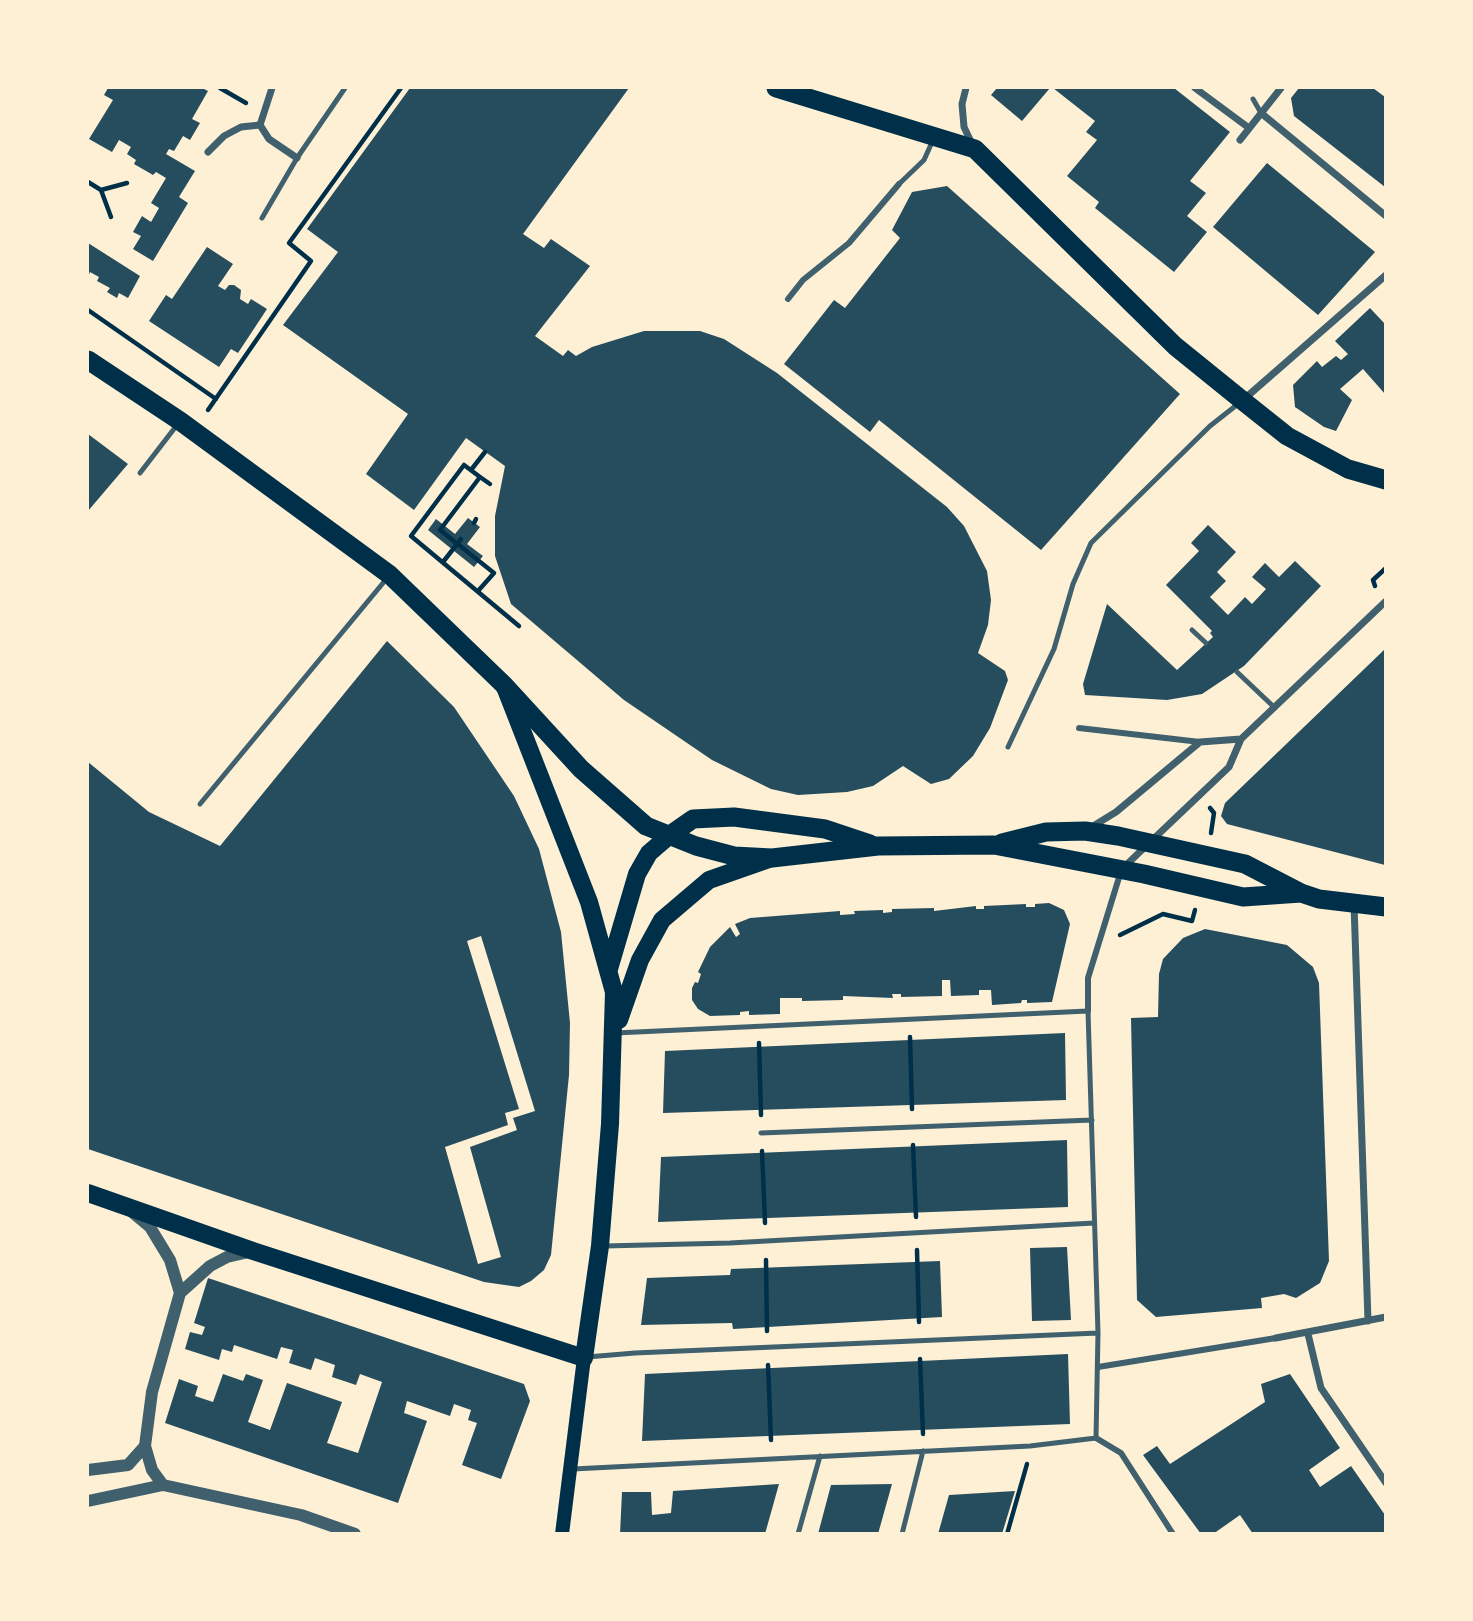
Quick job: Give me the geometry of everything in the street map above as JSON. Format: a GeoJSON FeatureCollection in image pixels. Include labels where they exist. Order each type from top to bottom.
{"type":"FeatureCollection","features":[{"type":"Feature","properties":{"kind":"highway"},"geometry":{"type":"LineString","coordinates":[[776,88],[975,149],[1175,346],[1243,401],[1287,436],[1348,469],[1385,480]]}},
{"type":"Feature","properties":{"kind":"highway"},"geometry":{"type":"LineString","coordinates":[[88,360],[187,426],[390,575],[503,684],[614,801],[646,826],[734,856],[772,858],[878,846],[994,845],[1243,897],[1301,894],[1385,907]]}},
{"type":"Feature","properties":{"kind":"highway"},"geometry":{"type":"LineString","coordinates":[[670,835],[693,819],[734,817],[825,829],[878,846]]}},
{"type":"Feature","properties":{"kind":"highway"},"geometry":{"type":"LineString","coordinates":[[994,845],[1046,832],[1085,831],[1245,864],[1301,894]]}},
{"type":"Feature","properties":{"kind":"main road"},"geometry":{"type":"LineString","coordinates":[[503,684],[571,852],[614,992],[615,1033],[600,1246],[562,1534]]}},
{"type":"Feature","properties":{"kind":"main road"},"geometry":{"type":"LineString","coordinates":[[609,969],[637,874],[649,853],[670,835]]}},
{"type":"Feature","properties":{"kind":"main road"},"geometry":{"type":"LineString","coordinates":[[615,1033],[640,960],[662,920],[709,880],[772,858]]}},
{"type":"Feature","properties":{"kind":"main road"},"geometry":{"type":"LineString","coordinates":[[88,1193],[253,1251],[584,1358]]}},
{"type":"Feature","properties":{"kind":"street"},"geometry":{"type":"LineString","coordinates":[[272,88],[260,125],[269,139],[297,158]]}},
{"type":"Feature","properties":{"kind":"street"},"geometry":{"type":"LineString","coordinates":[[966,88],[962,104],[964,127],[975,149]]}},
{"type":"Feature","properties":{"kind":"street"},"geometry":{"type":"LineString","coordinates":[[1195,88],[1249,128]]}},
{"type":"Feature","properties":{"kind":"street"},"geometry":{"type":"LineString","coordinates":[[1240,139],[1281,88]]}},
{"type":"Feature","properties":{"kind":"street"},"geometry":{"type":"LineString","coordinates":[[1261,113],[1385,216]]}},
{"type":"Feature","properties":{"kind":"street"},"geometry":{"type":"LineString","coordinates":[[208,152],[223,136],[241,127],[260,125]]}},
{"type":"Feature","properties":{"kind":"street"},"geometry":{"type":"LineString","coordinates":[[788,299],[803,280],[849,243],[899,184]]}},
{"type":"Feature","properties":{"kind":"street"},"geometry":{"type":"LineString","coordinates":[[1243,401],[1385,275]]}},
{"type":"Feature","properties":{"kind":"street"},"geometry":{"type":"LineString","coordinates":[[1088,1011],[1088,978],[1121,870],[1228,767],[1241,739],[1385,601]]}},
{"type":"Feature","properties":{"kind":"street"},"geometry":{"type":"LineString","coordinates":[[1079,728],[1200,742],[1241,739]]}},
{"type":"Feature","properties":{"kind":"street"},"geometry":{"type":"LineString","coordinates":[[1085,831],[1116,812],[1200,742]]}},
{"type":"Feature","properties":{"kind":"street"},"geometry":{"type":"LineString","coordinates":[[1354,904],[1368,1321]]}},
{"type":"Feature","properties":{"kind":"street"},"geometry":{"type":"LineString","coordinates":[[122,1204],[150,1227],[170,1260],[180,1293]]}},
{"type":"Feature","properties":{"kind":"street"},"geometry":{"type":"LineString","coordinates":[[163,1485],[152,1470],[145,1446],[152,1392],[180,1293],[210,1266],[226,1257],[253,1251]]}},
{"type":"Feature","properties":{"kind":"street"},"geometry":{"type":"LineString","coordinates":[[1098,1367],[1308,1334],[1385,1317]]}},
{"type":"Feature","properties":{"kind":"street"},"geometry":{"type":"LineString","coordinates":[[1308,1334],[1321,1388],[1385,1483]]}},
{"type":"Feature","properties":{"kind":"street"},"geometry":{"type":"LineString","coordinates":[[1096,1438],[1121,1453],[1173,1534]]}},
{"type":"Feature","properties":{"kind":"street"},"geometry":{"type":"LineString","coordinates":[[88,1470],[128,1465],[145,1446]]}},
{"type":"Feature","properties":{"kind":"street"},"geometry":{"type":"LineString","coordinates":[[88,1501],[163,1485],[301,1515],[355,1534]]}},
{"type":"Feature","properties":{"kind":"lane"},"geometry":{"type":"LineString","coordinates":[[262,218],[297,158],[345,88]]}},
{"type":"Feature","properties":{"kind":"lane"},"geometry":{"type":"LineString","coordinates":[[1253,100],[1261,113]]}},
{"type":"Feature","properties":{"kind":"lane"},"geometry":{"type":"LineString","coordinates":[[899,184],[924,160],[935,135]]}},
{"type":"Feature","properties":{"kind":"lane"},"geometry":{"type":"LineString","coordinates":[[1008,747],[1054,649],[1081,559],[1091,543],[1210,426],[1243,401]]}},
{"type":"Feature","properties":{"kind":"lane"},"geometry":{"type":"LineString","coordinates":[[141,473],[187,426]]}},
{"type":"Feature","properties":{"kind":"lane"},"geometry":{"type":"LineString","coordinates":[[200,804],[390,575]]}},
{"type":"Feature","properties":{"kind":"lane"},"geometry":{"type":"LineString","coordinates":[[1192,630],[1206,643]]}},
{"type":"Feature","properties":{"kind":"lane"},"geometry":{"type":"LineString","coordinates":[[1237,672],[1275,708]]}},
{"type":"Feature","properties":{"kind":"lane"},"geometry":{"type":"LineString","coordinates":[[571,1469],[1030,1446],[1096,1438],[1098,1333],[1088,1011],[615,1033]]}},
{"type":"Feature","properties":{"kind":"lane"},"geometry":{"type":"LineString","coordinates":[[761,1133],[1092,1120]]}},
{"type":"Feature","properties":{"kind":"lane"},"geometry":{"type":"LineString","coordinates":[[600,1246],[754,1242],[1094,1223]]}},
{"type":"Feature","properties":{"kind":"lane"},"geometry":{"type":"LineString","coordinates":[[584,1358],[659,1351],[1098,1333]]}},
{"type":"Feature","properties":{"kind":"lane"},"geometry":{"type":"LineString","coordinates":[[902,1534],[923,1451]]}},
{"type":"Feature","properties":{"kind":"lane"},"geometry":{"type":"LineString","coordinates":[[798,1534],[820,1456]]}},
{"type":"Feature","properties":{"kind":"path"},"geometry":{"type":"LineString","coordinates":[[220,88],[263,114]]}},
{"type":"Feature","properties":{"kind":"path"},"geometry":{"type":"LineString","coordinates":[[187,426],[216,399],[312,261],[289,243],[401,88]]}},
{"type":"Feature","properties":{"kind":"path"},"geometry":{"type":"LineString","coordinates":[[88,182],[101,190],[111,218]]}},
{"type":"Feature","properties":{"kind":"path"},"geometry":{"type":"LineString","coordinates":[[101,190],[127,183]]}},
{"type":"Feature","properties":{"kind":"path"},"geometry":{"type":"LineString","coordinates":[[88,310],[216,399]]}},
{"type":"Feature","properties":{"kind":"path"},"geometry":{"type":"LineString","coordinates":[[471,470],[485,452]]}},
{"type":"Feature","properties":{"kind":"path"},"geometry":{"type":"LineString","coordinates":[[490,484],[464,465],[411,536],[519,626]]}},
{"type":"Feature","properties":{"kind":"path"},"geometry":{"type":"LineString","coordinates":[[478,591],[494,573],[440,530],[480,477]]}},
{"type":"Feature","properties":{"kind":"path"},"geometry":{"type":"LineString","coordinates":[[443,562],[461,539]]}},
{"type":"Feature","properties":{"kind":"path"},"geometry":{"type":"LineString","coordinates":[[1007,1534],[1030,1446]]}},
{"type":"Feature","properties":{"kind":"building"},"geometry":{"type":"Polygon","coordinates":[[[108,88],[202,88],[208,91],[192,119],[200,123],[190,140],[183,136],[174,151],[169,149],[166,154],[195,171],[179,197],[188,203],[153,261],[133,249],[141,236],[133,232],[142,216],[151,222],[159,208],[151,203],[166,178],[156,172],[153,175],[134,164],[136,160],[127,154],[131,147],[119,140],[112,152],[89,139],[113,100],[104,95],[108,88]]]}},
{"type":"Feature","properties":{"kind":"building"},"geometry":{"type":"Polygon","coordinates":[[[410,88],[629,88],[523,234],[544,248],[551,239],[590,266],[535,336],[563,356],[568,350],[576,356],[592,347],[644,331],[700,331],[724,339],[777,373],[947,507],[964,526],[987,571],[991,600],[988,625],[978,653],[1005,671],[1008,680],[990,728],[973,756],[949,779],[931,784],[903,766],[873,786],[847,792],[798,795],[771,789],[712,760],[624,700],[511,604],[495,556],[495,516],[505,466],[466,438],[414,510],[366,474],[408,414],[283,325],[338,252],[307,229],[410,88]]]}},
{"type":"Feature","properties":{"kind":"building"},"geometry":{"type":"Polygon","coordinates":[[[997,88],[1050,88],[1022,121],[991,95],[997,88]]]}},
{"type":"Feature","properties":{"kind":"building"},"geometry":{"type":"Polygon","coordinates":[[[1053,88],[1174,88],[1230,132],[1190,181],[1206,193],[1187,216],[1207,232],[1174,272],[1095,208],[1099,202],[1067,176],[1097,140],[1086,132],[1095,121],[1053,88]]]}},
{"type":"Feature","properties":{"kind":"building"},"geometry":{"type":"Polygon","coordinates":[[[1299,88],[1373,88],[1385,97],[1385,187],[1294,116],[1291,98],[1299,88]]]}},
{"type":"Feature","properties":{"kind":"building"},"geometry":{"type":"Polygon","coordinates":[[[1267,163],[1375,252],[1318,315],[1213,227],[1267,163]]]}},
{"type":"Feature","properties":{"kind":"building"},"geometry":{"type":"Polygon","coordinates":[[[947,186],[1180,394],[1041,550],[879,420],[870,432],[784,364],[834,300],[845,308],[900,238],[892,230],[912,192],[947,186]]]}},
{"type":"Feature","properties":{"kind":"building"},"geometry":{"type":"Polygon","coordinates":[[[88,243],[140,276],[128,298],[119,293],[117,298],[107,292],[110,288],[97,281],[99,277],[90,272],[88,277],[88,243]]]}},
{"type":"Feature","properties":{"kind":"building"},"geometry":{"type":"Polygon","coordinates":[[[207,247],[233,264],[218,286],[225,290],[229,285],[234,285],[241,290],[240,299],[248,304],[251,299],[267,309],[238,353],[231,349],[219,367],[149,321],[166,295],[172,299],[207,247]]]}},
{"type":"Feature","properties":{"kind":"building"},"geometry":{"type":"Polygon","coordinates":[[[1370,308],[1385,324],[1385,394],[1363,369],[1340,389],[1352,400],[1336,431],[1324,427],[1295,407],[1293,385],[1317,361],[1322,367],[1336,356],[1341,360],[1348,354],[1335,341],[1370,308]]]}},
{"type":"Feature","properties":{"kind":"building"},"geometry":{"type":"Polygon","coordinates":[[[88,434],[128,464],[88,511],[88,434]]]}},
{"type":"Feature","properties":{"kind":"building"},"geometry":{"type":"Polygon","coordinates":[[[468,518],[480,527],[467,544],[483,556],[474,567],[428,530],[436,519],[455,534],[468,518]]]}},
{"type":"Feature","properties":{"kind":"building"},"geometry":{"type":"Polygon","coordinates":[[[1208,525],[1236,552],[1217,572],[1226,581],[1210,597],[1228,615],[1245,597],[1252,604],[1266,589],[1252,577],[1265,563],[1279,577],[1295,561],[1321,586],[1244,666],[1202,694],[1167,700],[1085,695],[1083,684],[1107,604],[1177,670],[1213,637],[1210,633],[1212,631],[1166,585],[1199,551],[1191,543],[1208,525]]]}},
{"type":"Feature","properties":{"kind":"building"},"geometry":{"type":"Polygon","coordinates":[[[387,641],[454,707],[514,796],[539,849],[561,932],[570,1023],[569,1075],[551,1255],[544,1270],[531,1281],[519,1287],[484,1282],[88,1149],[88,762],[149,812],[220,846],[387,641]],[[481,936],[467,941],[519,1109],[505,1113],[508,1125],[445,1147],[478,1264],[501,1257],[470,1147],[517,1130],[513,1118],[535,1111],[481,936]]]}},
{"type":"Feature","properties":{"kind":"building"},"geometry":{"type":"Polygon","coordinates":[[[1385,649],[1385,865],[1227,824],[1221,816],[1225,803],[1385,649]]]}},
{"type":"Feature","properties":{"kind":"building"},"geometry":{"type":"Polygon","coordinates":[[[1049,903],[1064,910],[1070,924],[1052,1002],[1027,1003],[1027,1000],[1022,1000],[1021,1003],[992,1005],[991,990],[979,990],[979,995],[951,996],[950,980],[942,980],[942,996],[901,997],[901,994],[892,994],[893,998],[843,996],[843,1000],[802,1001],[802,998],[780,998],[780,1014],[749,1015],[749,1011],[740,1012],[740,1015],[710,1016],[698,1009],[692,1000],[692,988],[695,982],[698,983],[701,974],[698,972],[710,947],[730,927],[736,937],[740,934],[735,924],[750,918],[840,911],[840,915],[855,914],[854,911],[892,912],[892,909],[934,908],[934,911],[1026,904],[1026,907],[1035,907],[1035,904],[1049,903]]]}},
{"type":"Feature","properties":{"kind":"building"},"geometry":{"type":"Polygon","coordinates":[[[1205,929],[1287,945],[1313,967],[1319,983],[1329,1261],[1320,1283],[1296,1298],[1284,1294],[1261,1298],[1262,1308],[1156,1317],[1137,1300],[1131,1018],[1158,1017],[1159,974],[1163,959],[1183,938],[1205,929]]]}},
{"type":"Feature","properties":{"kind":"building"},"geometry":{"type":"Polygon","coordinates":[[[1065,1033],[1066,1100],[663,1113],[665,1051],[1065,1033]]]}},
{"type":"Feature","properties":{"kind":"building"},"geometry":{"type":"Polygon","coordinates":[[[1067,1140],[1068,1207],[658,1222],[661,1157],[1067,1140]]]}},
{"type":"Feature","properties":{"kind":"building"},"geometry":{"type":"Polygon","coordinates":[[[1067,1247],[1071,1320],[1032,1321],[1030,1248],[1067,1247]]]}},
{"type":"Feature","properties":{"kind":"building"},"geometry":{"type":"Polygon","coordinates":[[[940,1261],[942,1317],[733,1329],[732,1323],[641,1325],[647,1278],[730,1275],[731,1269],[940,1261]]]}},
{"type":"Feature","properties":{"kind":"building"},"geometry":{"type":"Polygon","coordinates":[[[208,1278],[524,1384],[530,1401],[501,1479],[462,1465],[477,1423],[468,1420],[471,1410],[454,1404],[450,1416],[407,1401],[404,1413],[427,1421],[398,1503],[165,1423],[179,1379],[198,1386],[195,1396],[213,1402],[223,1374],[243,1381],[246,1374],[263,1380],[248,1422],[270,1430],[287,1383],[342,1402],[327,1443],[358,1453],[382,1382],[360,1374],[356,1385],[332,1377],[335,1365],[315,1358],[311,1370],[289,1363],[293,1350],[281,1347],[277,1359],[234,1345],[232,1352],[222,1349],[219,1360],[185,1349],[190,1332],[202,1335],[205,1327],[194,1323],[208,1278]]]}},
{"type":"Feature","properties":{"kind":"building"},"geometry":{"type":"Polygon","coordinates":[[[1068,1354],[1070,1424],[642,1441],[645,1374],[1068,1354]]]}},
{"type":"Feature","properties":{"kind":"building"},"geometry":{"type":"Polygon","coordinates":[[[1290,1374],[1340,1448],[1309,1470],[1320,1487],[1351,1466],[1385,1515],[1385,1534],[1253,1534],[1240,1515],[1213,1534],[1201,1534],[1143,1455],[1157,1446],[1170,1464],[1265,1402],[1261,1384],[1290,1374]]]}},
{"type":"Feature","properties":{"kind":"building"},"geometry":{"type":"Polygon","coordinates":[[[779,1484],[765,1534],[620,1534],[622,1492],[651,1492],[652,1515],[671,1513],[673,1491],[779,1484]]]}},
{"type":"Feature","properties":{"kind":"building"},"geometry":{"type":"Polygon","coordinates":[[[892,1484],[878,1534],[818,1534],[831,1485],[892,1484]]]}},
{"type":"Feature","properties":{"kind":"building"},"geometry":{"type":"Polygon","coordinates":[[[1015,1491],[1002,1534],[938,1534],[949,1495],[1015,1491]]]}}]}
